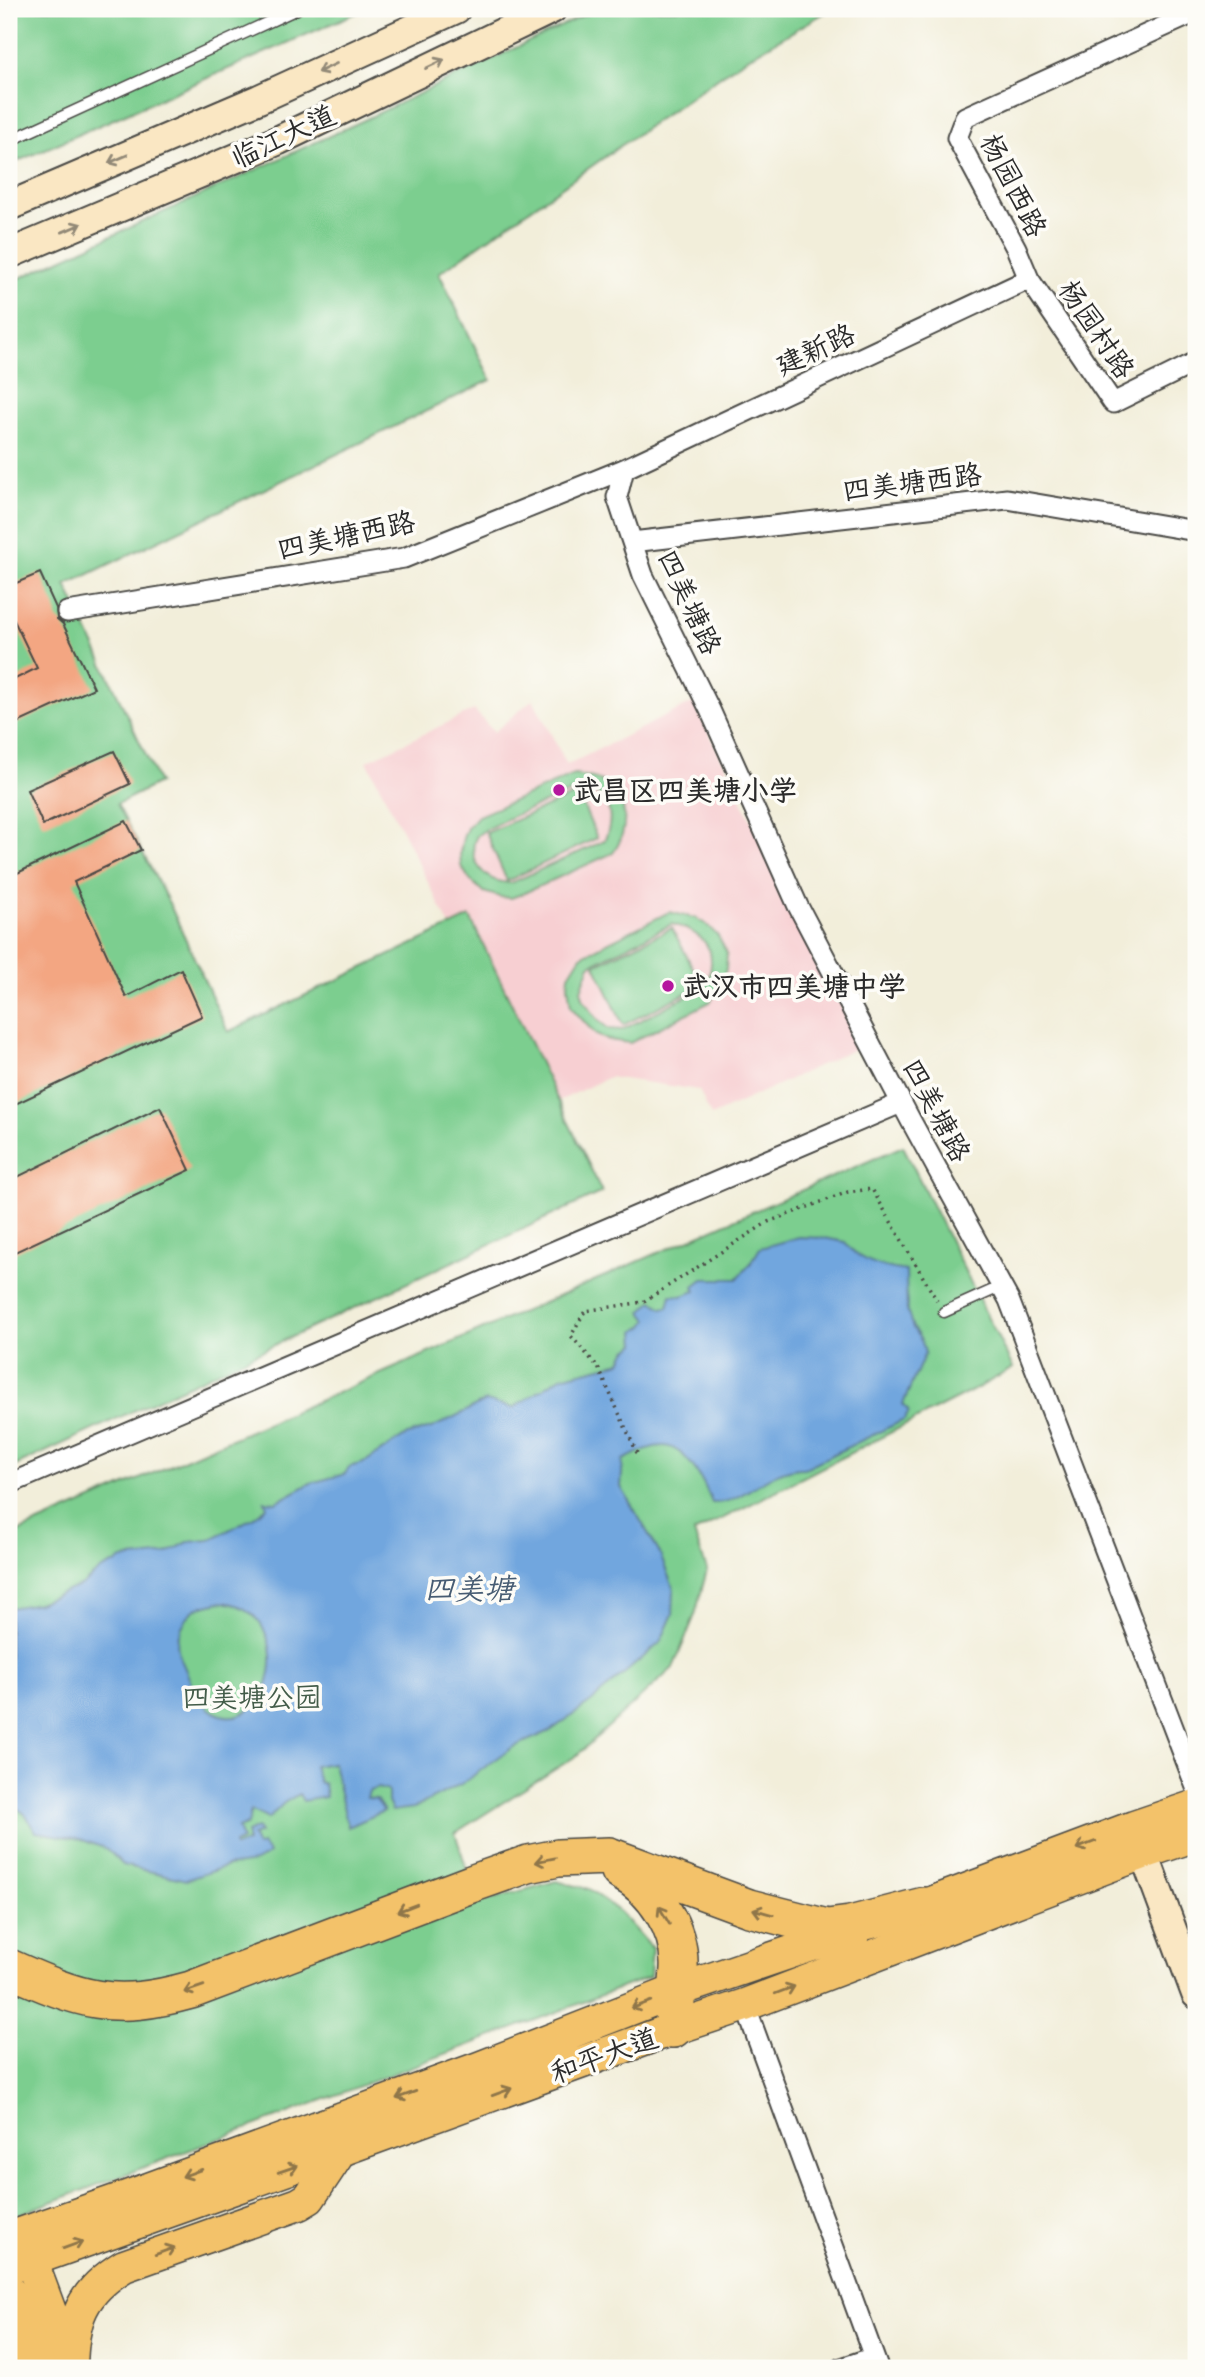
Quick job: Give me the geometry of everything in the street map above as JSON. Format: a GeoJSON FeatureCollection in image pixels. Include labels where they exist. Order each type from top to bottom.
{"type":"FeatureCollection","features":[{"type":"Feature","properties":{"kind":"highway"},"geometry":{"type":"LineString","coordinates":[[588,1856],[634,1878],[652,1894],[673,1929],[679,1966],[673,2029]]}},
{"type":"Feature","properties":{"kind":"highway"},"geometry":{"type":"LineString","coordinates":[[9,1968],[60,1991],[90,1999],[121,2003],[156,2000],[191,1990],[471,1884],[528,1864],[558,1858],[609,1856],[651,1874],[749,1908],[827,1928],[850,1925],[924,1906]]}},
{"type":"Feature","properties":{"kind":"highway"},"geometry":{"type":"LineString","coordinates":[[9,2295],[37,2368]]}},
{"type":"Feature","properties":{"kind":"main road","name":"临江大道"},"geometry":{"type":"LineString","coordinates":[[9,254],[279,140],[552,9]]}},
{"type":"Feature","properties":{"kind":"main road","name":"临江大道"},"geometry":{"type":"LineString","coordinates":[[9,206],[454,10]]}},
{"type":"Feature","properties":{"kind":"main road"},"geometry":{"type":"LineString","coordinates":[[396,83],[375,77],[369,68],[380,60],[443,31],[454,10]]}},
{"type":"Feature","properties":{"kind":"main road"},"geometry":{"type":"LineString","coordinates":[[114,210],[120,197],[232,146],[240,138],[239,132],[234,128],[195,126]]}},
{"type":"Feature","properties":{"kind":"main road","name":"和平大道"},"geometry":{"type":"LineString","coordinates":[[18,2250],[341,2150],[745,2005],[1138,1840],[1196,1806]]}},
{"type":"Feature","properties":{"kind":"main road","name":"和平大道"},"geometry":{"type":"LineString","coordinates":[[18,2250],[121,2199],[676,1991],[924,1906],[1138,1840],[1196,1835]]}},
{"type":"Feature","properties":{"kind":"main road"},"geometry":{"type":"LineString","coordinates":[[1138,1840],[1196,1994]]}},
{"type":"Feature","properties":{"kind":"main road"},"geometry":{"type":"LineString","coordinates":[[71,2368],[72,2338],[78,2317],[88,2297],[104,2278],[124,2266],[299,2204],[309,2198],[341,2150]]}},
{"type":"Feature","properties":{"kind":"main road"},"geometry":{"type":"LineString","coordinates":[[18,2250],[71,2368]]}},
{"type":"Feature","properties":{"kind":"street","name":"杨园西路"},"geometry":{"type":"LineString","coordinates":[[1029,279],[1016,248],[957,138],[965,117],[1196,12]]}},
{"type":"Feature","properties":{"kind":"street","name":"杨园村路"},"geometry":{"type":"LineString","coordinates":[[1029,279],[1113,403],[1196,362]]}},
{"type":"Feature","properties":{"kind":"street","name":"建新路"},"geometry":{"type":"LineString","coordinates":[[624,469],[1029,279]]}},
{"type":"Feature","properties":{"kind":"street","name":"四美塘路"},"geometry":{"type":"LineString","coordinates":[[624,469],[617,497],[643,575],[710,710],[798,906],[901,1103],[1009,1300],[1196,1787]]}},
{"type":"Feature","properties":{"kind":"street","name":"四美塘西路"},"geometry":{"type":"LineString","coordinates":[[67,612],[404,558],[624,469]]}},
{"type":"Feature","properties":{"kind":"street","name":"四美塘西路"},"geometry":{"type":"LineString","coordinates":[[632,542],[1007,499],[1196,531]]}},
{"type":"Feature","properties":{"kind":"street"},"geometry":{"type":"LineString","coordinates":[[9,1484],[901,1103]]}},
{"type":"Feature","properties":{"kind":"street"},"geometry":{"type":"LineString","coordinates":[[745,2005],[876,2363],[842,2368]]}},
{"type":"Feature","properties":{"kind":"lane"},"geometry":{"type":"LineString","coordinates":[[9,141],[297,9]]}},
{"type":"Feature","properties":{"kind":"lane"},"geometry":{"type":"LineString","coordinates":[[944,1312],[1002,1286]]}},
{"type":"Feature","properties":{"kind":"path"},"geometry":{"type":"LineString","coordinates":[[638,1453],[598,1367],[571,1336],[584,1311],[643,1302],[768,1222],[848,1192],[872,1189],[944,1312]]}},
{"type":"Feature","properties":{"kind":"shaded area"},"geometry":{"type":"Polygon","coordinates":[[[533,699],[567,765],[694,702],[861,1046],[711,1116],[699,1090],[609,1077],[559,1101],[470,917],[450,926],[367,761],[474,710],[494,732],[533,699]]]}},
{"type":"Feature","properties":{"kind":"green space"},"geometry":{"type":"Polygon","coordinates":[[[9,9],[365,9],[9,165],[9,9]]]}},
{"type":"Feature","properties":{"kind":"green space"},"geometry":{"type":"Polygon","coordinates":[[[597,9],[831,9],[739,63],[439,273],[491,380],[66,585],[159,783],[117,804],[170,905],[228,1032],[470,917],[602,1192],[9,1469],[9,283],[364,120],[597,9]]]}},
{"type":"Feature","properties":{"kind":"green space"},"geometry":{"type":"Polygon","coordinates":[[[574,775],[607,784],[621,801],[624,822],[623,833],[613,853],[511,898],[484,892],[470,880],[461,866],[463,838],[467,828],[478,816],[574,775]],[[576,790],[508,818],[477,836],[474,856],[482,871],[493,879],[511,883],[604,841],[610,821],[605,801],[591,791],[576,790]]]}},
{"type":"Feature","properties":{"kind":"green space"},"geometry":{"type":"Polygon","coordinates":[[[578,793],[597,838],[507,881],[486,833],[578,793]]]}},
{"type":"Feature","properties":{"kind":"green space"},"geometry":{"type":"Polygon","coordinates":[[[669,912],[695,918],[706,924],[718,936],[727,953],[726,969],[720,987],[710,1002],[630,1043],[608,1040],[596,1035],[571,1007],[569,975],[581,956],[669,912]],[[672,924],[590,965],[581,990],[584,1001],[600,1022],[609,1029],[622,1030],[706,986],[711,963],[707,946],[702,939],[672,924]]]}},
{"type":"Feature","properties":{"kind":"green space"},"geometry":{"type":"Polygon","coordinates":[[[672,928],[702,985],[623,1025],[595,965],[672,928]]]}},
{"type":"Feature","properties":{"kind":"green space","name":"四美塘公园"},"geometry":{"type":"Polygon","coordinates":[[[903,1146],[1013,1368],[694,1533],[707,1570],[695,1615],[673,1668],[576,1756],[455,1833],[478,1903],[556,1881],[589,1889],[620,1912],[652,1948],[650,1977],[9,2218],[9,1536],[903,1146]]]}},
{"type":"Feature","properties":{"kind":"water","name":"四美塘"},"geometry":{"type":"Polygon","coordinates":[[[799,1237],[824,1238],[845,1242],[850,1249],[872,1262],[906,1271],[907,1310],[925,1353],[903,1404],[909,1412],[904,1420],[805,1468],[779,1473],[723,1502],[712,1503],[705,1486],[688,1460],[673,1449],[665,1446],[654,1447],[623,1460],[621,1487],[659,1552],[674,1590],[673,1614],[660,1643],[591,1702],[550,1731],[513,1747],[463,1783],[414,1808],[392,1811],[388,1802],[388,1791],[378,1788],[369,1791],[367,1798],[376,1799],[384,1811],[348,1827],[333,1763],[314,1766],[319,1782],[324,1784],[326,1797],[303,1801],[299,1794],[284,1803],[268,1819],[251,1810],[248,1824],[238,1828],[242,1840],[234,1844],[235,1847],[247,1842],[247,1833],[257,1828],[260,1833],[252,1836],[257,1847],[262,1845],[269,1854],[255,1862],[227,1866],[186,1880],[123,1865],[107,1849],[80,1839],[36,1832],[26,1815],[9,1802],[9,1608],[38,1603],[82,1585],[100,1570],[123,1559],[166,1554],[188,1542],[209,1540],[251,1519],[267,1507],[265,1501],[276,1502],[311,1483],[345,1474],[349,1467],[363,1463],[405,1436],[434,1427],[486,1401],[513,1408],[561,1377],[621,1362],[626,1351],[636,1344],[635,1331],[643,1327],[648,1320],[642,1312],[653,1301],[662,1308],[668,1307],[671,1295],[682,1296],[696,1291],[694,1286],[703,1279],[737,1279],[760,1248],[799,1237]],[[219,1602],[196,1609],[185,1621],[177,1643],[181,1660],[198,1695],[209,1709],[225,1716],[243,1713],[258,1701],[267,1683],[271,1660],[267,1635],[261,1625],[244,1609],[219,1602]]]}},
{"type":"Feature","properties":{"kind":"building"},"geometry":{"type":"Polygon","coordinates":[[[40,573],[56,608],[57,619],[63,624],[94,688],[9,727],[9,682],[37,668],[9,610],[9,586],[40,573]]]}},
{"type":"Feature","properties":{"kind":"building"},"geometry":{"type":"Polygon","coordinates":[[[114,751],[130,784],[43,825],[27,790],[114,751]]]}},
{"type":"Feature","properties":{"kind":"building"},"geometry":{"type":"Polygon","coordinates":[[[126,821],[141,850],[74,882],[126,997],[181,969],[202,1016],[9,1107],[9,877],[126,821]]]}},
{"type":"Feature","properties":{"kind":"building"},"geometry":{"type":"Polygon","coordinates":[[[160,1107],[190,1170],[13,1253],[9,1243],[9,1181],[160,1107]]]}},
{"type":"Feature","properties":{"kind":"place","name":"武昌区四美塘小学"},"geometry":{"type":"Point","coordinates":[559,790]}},
{"type":"Feature","properties":{"kind":"place","name":"武汉市四美塘中学"},"geometry":{"type":"Point","coordinates":[668,986]}}]}
